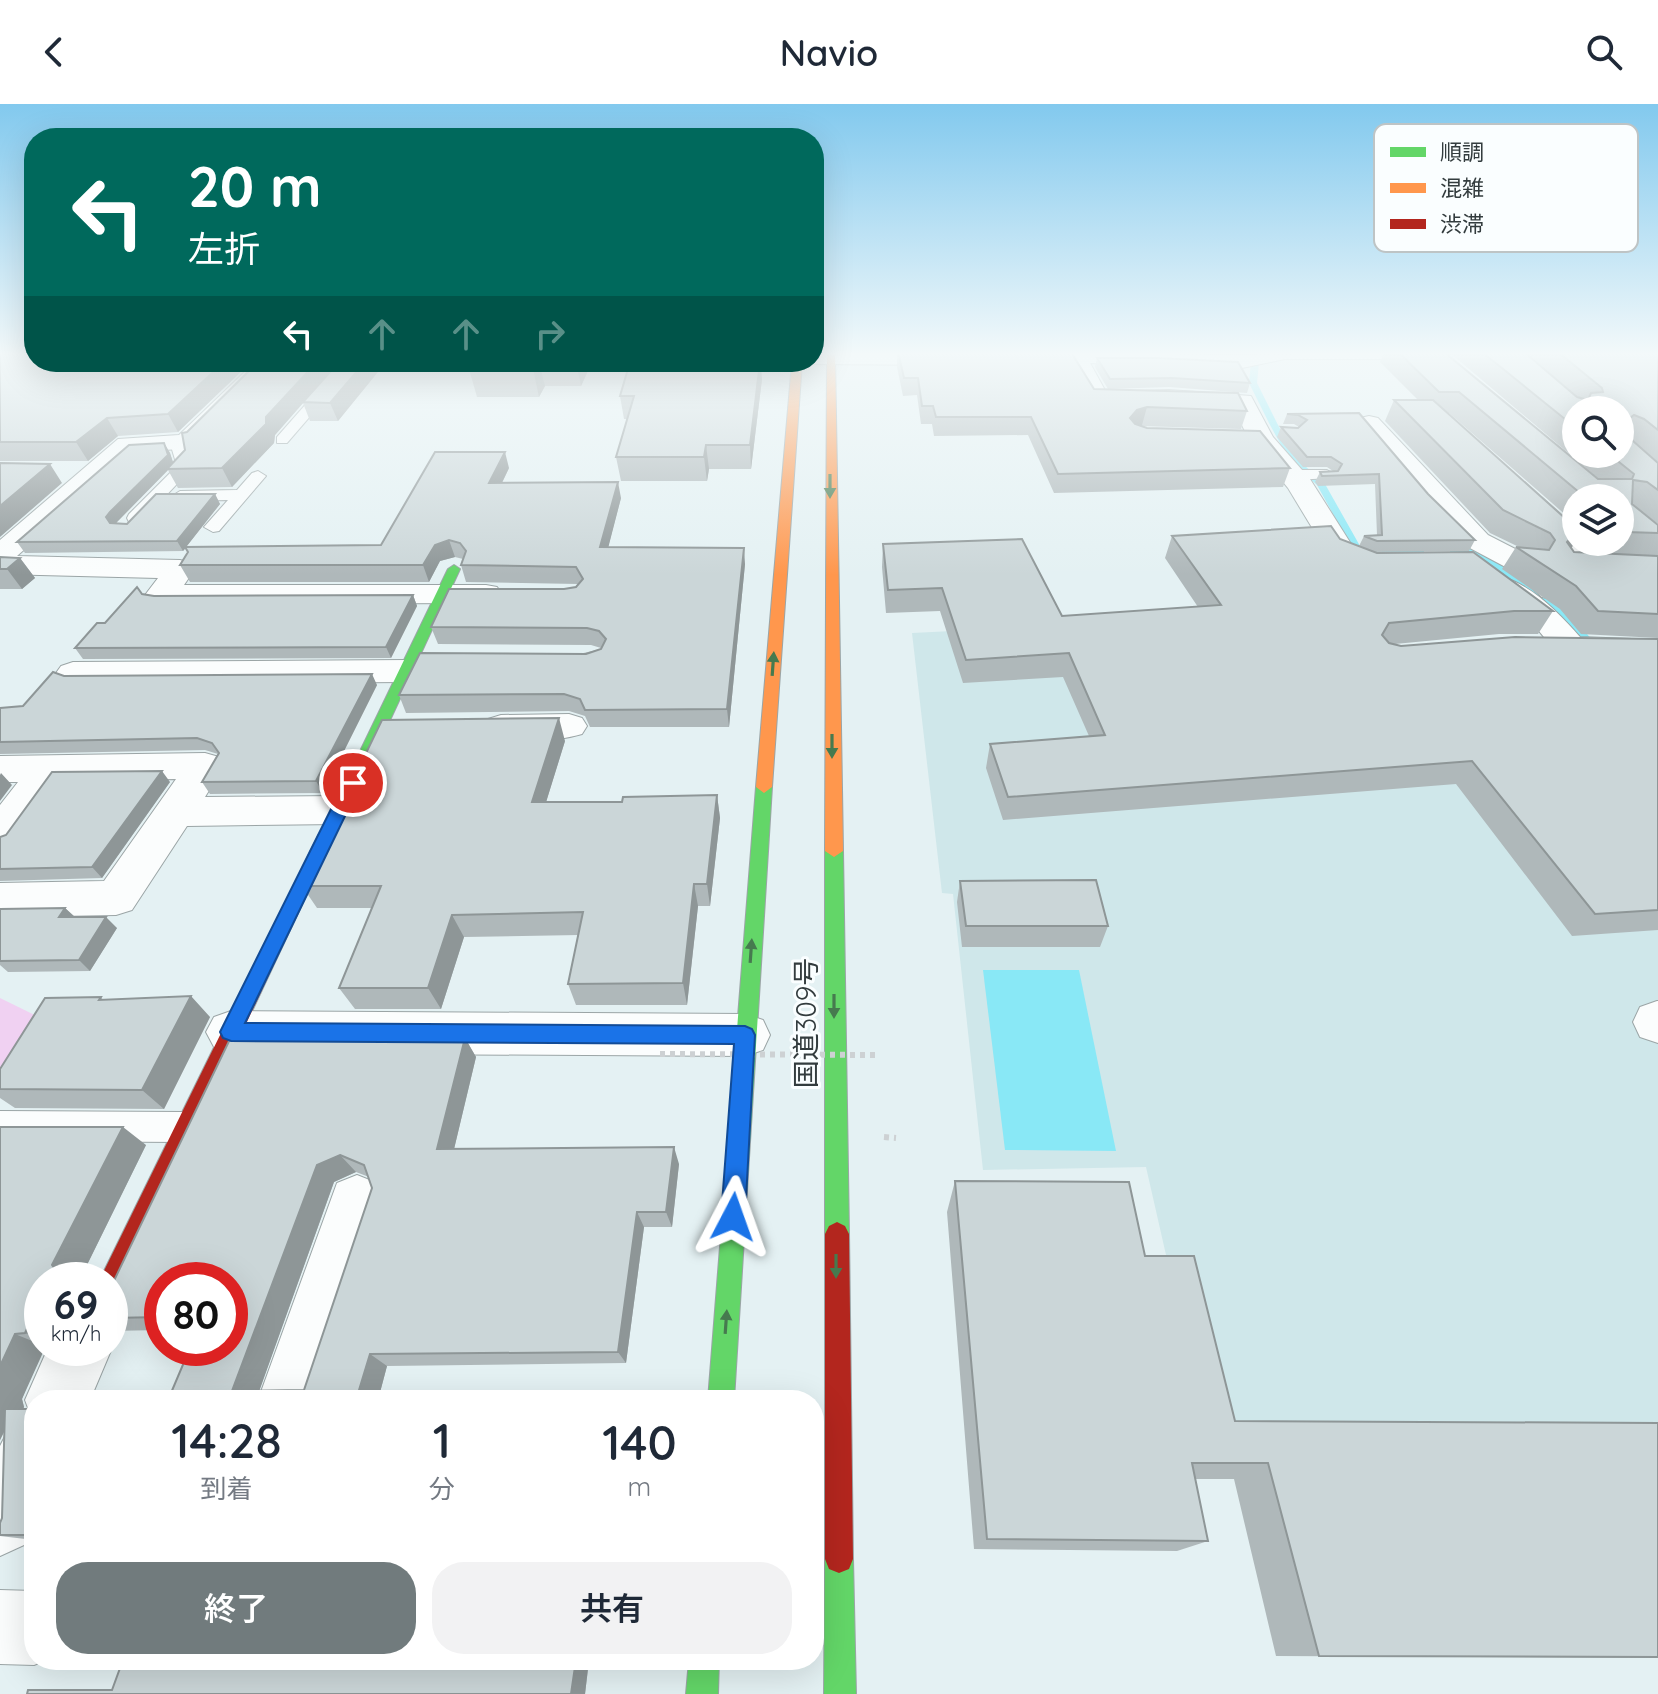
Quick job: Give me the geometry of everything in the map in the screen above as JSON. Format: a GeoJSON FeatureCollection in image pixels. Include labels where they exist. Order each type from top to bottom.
{"type":"FeatureCollection","features":[{"type":"Feature","properties":{"kind":"main road","name":"国道309号"},"geometry":{"type":"LineString","coordinates":[[722,1390],[745,1035],[792,426]]}},
{"type":"Feature","properties":{"kind":"main road","name":"国道309号"},"geometry":{"type":"LineString","coordinates":[[826,426],[840,1694]]}},
{"type":"Feature","properties":{"kind":"main road"},"geometry":{"type":"LineString","coordinates":[[121,1262],[346,796],[395,728],[449,582]]}},
{"type":"Feature","properties":{"kind":"main road"},"geometry":{"type":"LineString","coordinates":[[702,1694],[703,1670]]}},
{"type":"Feature","properties":{"kind":"street"},"geometry":{"type":"LineString","coordinates":[[0,556],[127,444],[186,443],[203,426]]}},
{"type":"Feature","properties":{"kind":"street"},"geometry":{"type":"LineString","coordinates":[[1257,426],[1342,553],[1367,564],[1396,564]]}},
{"type":"Feature","properties":{"kind":"street"},"geometry":{"type":"LineString","coordinates":[[1372,426],[1478,541],[1524,565],[1634,650],[1658,686]]}},
{"type":"Feature","properties":{"kind":"street"},"geometry":{"type":"LineString","coordinates":[[55,472],[96,472]]}},
{"type":"Feature","properties":{"kind":"street"},"geometry":{"type":"LineString","coordinates":[[1508,483],[1615,566],[1524,565]]}},
{"type":"Feature","properties":{"kind":"street"},"geometry":{"type":"LineString","coordinates":[[0,517],[45,517]]}},
{"type":"Feature","properties":{"kind":"street"},"geometry":{"type":"LineString","coordinates":[[1468,563],[1546,618],[1572,647]]}},
{"type":"Feature","properties":{"kind":"street"},"geometry":{"type":"LineString","coordinates":[[0,565],[180,569],[161,595],[449,582],[522,594]]}},
{"type":"Feature","properties":{"kind":"street"},"geometry":{"type":"LineString","coordinates":[[1528,647],[1634,650]]}},
{"type":"Feature","properties":{"kind":"street"},"geometry":{"type":"LineString","coordinates":[[73,673],[421,662]]}},
{"type":"Feature","properties":{"kind":"street"},"geometry":{"type":"LineString","coordinates":[[474,727],[569,726]]}},
{"type":"Feature","properties":{"kind":"street"},"geometry":{"type":"LineString","coordinates":[[0,769],[205,766],[116,898],[0,900]]}},
{"type":"Feature","properties":{"kind":"street"},"geometry":{"type":"LineString","coordinates":[[0,834],[50,768]]}},
{"type":"Feature","properties":{"kind":"street"},"geometry":{"type":"LineString","coordinates":[[175,812],[346,796]]}},
{"type":"Feature","properties":{"kind":"street"},"geometry":{"type":"LineString","coordinates":[[231,1032],[745,1035]]}},
{"type":"Feature","properties":{"kind":"street"},"geometry":{"type":"LineString","coordinates":[[293,1390],[357,1203]]}},
{"type":"Feature","properties":{"kind":"street"},"geometry":{"type":"LineString","coordinates":[[62,1390],[73,1366]]}},
{"type":"Feature","properties":{"kind":"street"},"geometry":{"type":"LineString","coordinates":[[0,1521],[24,1469]]}},
{"type":"Feature","properties":{"kind":"street"},"geometry":{"type":"LineString","coordinates":[[0,1627],[24,1628]]}},
{"type":"Feature","properties":{"kind":"lane"},"geometry":{"type":"LineString","coordinates":[[282,440],[294,426]]}},
{"type":"Feature","properties":{"kind":"lane"},"geometry":{"type":"LineString","coordinates":[[125,528],[185,467],[178,443]]}},
{"type":"Feature","properties":{"kind":"lane"},"geometry":{"type":"LineString","coordinates":[[1292,475],[1327,475]]}},
{"type":"Feature","properties":{"kind":"lane"},"geometry":{"type":"LineString","coordinates":[[213,527],[258,476]]}},
{"type":"Feature","properties":{"kind":"lane"},"geometry":{"type":"LineString","coordinates":[[157,496],[241,495]]}},
{"type":"Feature","properties":{"kind":"lane"},"geometry":{"type":"LineString","coordinates":[[0,1126],[184,1127]]}},
{"type":"Feature","properties":{"kind":"path"},"geometry":{"type":"LineString","coordinates":[[660,1054],[876,1055]]}},
{"type":"Feature","properties":{"kind":"shaded area"},"geometry":{"type":"Polygon","coordinates":[[[1346,611],[1416,706],[1658,745],[1658,1435],[1207,1435],[1146,1167],[983,1170],[953,894],[942,893],[912,633],[1346,611]]]}},
{"type":"Feature","properties":{"kind":"shaded area"},"geometry":{"type":"Polygon","coordinates":[[[0,998],[49,1022],[0,1097],[0,998]]]}},
{"type":"Feature","properties":{"kind":"water"},"geometry":{"type":"Polygon","coordinates":[[[983,970],[1079,970],[1116,1151],[1005,1150],[983,970]]]}},
{"type":"Feature","properties":{"kind":"building"},"geometry":{"type":"Polygon","coordinates":[[[0,426],[96,426],[76,442],[0,442],[0,426]]]}},
{"type":"Feature","properties":{"kind":"building"},"geometry":{"type":"Polygon","coordinates":[[[193,426],[264,426],[222,468],[167,469],[185,450],[182,433],[193,426]]]}},
{"type":"Feature","properties":{"kind":"building"},"geometry":{"type":"Polygon","coordinates":[[[625,426],[752,426],[750,445],[706,445],[704,457],[616,457],[625,426]]]}},
{"type":"Feature","properties":{"kind":"building"},"geometry":{"type":"Polygon","coordinates":[[[1035,426],[1260,431],[1290,468],[1058,474],[1035,426]]]}},
{"type":"Feature","properties":{"kind":"building"},"geometry":{"type":"Polygon","coordinates":[[[1370,426],[1428,494],[1475,540],[1377,541],[1364,536],[1382,535],[1379,474],[1322,476],[1320,472],[1338,471],[1342,464],[1331,457],[1307,457],[1281,427],[1370,426]]]}},
{"type":"Feature","properties":{"kind":"building"},"geometry":{"type":"Polygon","coordinates":[[[1420,426],[1462,426],[1562,515],[1562,556],[1658,556],[1658,614],[1598,611],[1576,586],[1516,547],[1549,550],[1555,540],[1550,533],[1503,510],[1420,426]]]}},
{"type":"Feature","properties":{"kind":"building"},"geometry":{"type":"Polygon","coordinates":[[[1500,426],[1534,426],[1562,449],[1562,468],[1585,468],[1598,479],[1632,479],[1634,474],[1626,468],[1634,468],[1634,442],[1658,463],[1658,490],[1647,482],[1633,480],[1633,484],[1569,484],[1500,426]]]}},
{"type":"Feature","properties":{"kind":"building"},"geometry":{"type":"Polygon","coordinates":[[[164,443],[168,455],[106,517],[110,523],[127,524],[156,494],[215,494],[177,541],[17,542],[129,445],[164,443]]]}},
{"type":"Feature","properties":{"kind":"building"},"geometry":{"type":"Polygon","coordinates":[[[435,452],[505,452],[489,483],[618,482],[600,547],[744,548],[727,709],[585,710],[580,699],[564,694],[399,695],[420,653],[586,654],[601,649],[606,639],[599,631],[587,628],[431,627],[449,589],[576,587],[583,579],[576,567],[461,565],[466,551],[460,543],[449,540],[435,545],[423,565],[180,565],[188,552],[185,547],[381,545],[435,452]]]}},
{"type":"Feature","properties":{"kind":"building"},"geometry":{"type":"Polygon","coordinates":[[[0,463],[50,464],[0,506],[0,463]]]}},
{"type":"Feature","properties":{"kind":"building"},"geometry":{"type":"Polygon","coordinates":[[[1634,506],[1658,525],[1658,533],[1634,532],[1634,506]]]}},
{"type":"Feature","properties":{"kind":"building"},"geometry":{"type":"Polygon","coordinates":[[[1331,526],[1340,539],[1377,553],[1473,552],[1553,611],[1514,611],[1389,623],[1382,635],[1389,643],[1401,646],[1515,637],[1658,639],[1658,910],[1595,914],[1472,761],[1008,797],[990,744],[1105,735],[1069,653],[966,660],[942,588],[888,590],[883,544],[1022,539],[1062,616],[1221,605],[1172,536],[1331,526]]]}},
{"type":"Feature","properties":{"kind":"building"},"geometry":{"type":"Polygon","coordinates":[[[0,557],[20,558],[7,569],[0,569],[0,557]]]}},
{"type":"Feature","properties":{"kind":"building"},"geometry":{"type":"Polygon","coordinates":[[[137,587],[142,594],[154,596],[413,595],[386,647],[75,648],[97,623],[105,623],[137,587]]]}},
{"type":"Feature","properties":{"kind":"building"},"geometry":{"type":"Polygon","coordinates":[[[53,672],[64,676],[372,674],[316,781],[202,782],[219,753],[212,743],[197,738],[0,742],[0,708],[23,706],[53,672]]]}},
{"type":"Feature","properties":{"kind":"building"},"geometry":{"type":"Polygon","coordinates":[[[559,718],[532,802],[622,802],[623,797],[717,795],[707,884],[694,884],[683,983],[568,984],[583,912],[452,915],[428,988],[339,988],[381,886],[302,886],[382,720],[559,718]]]}},
{"type":"Feature","properties":{"kind":"building"},"geometry":{"type":"Polygon","coordinates":[[[162,771],[92,867],[0,869],[0,837],[6,835],[52,772],[162,771]]]}},
{"type":"Feature","properties":{"kind":"building"},"geometry":{"type":"Polygon","coordinates":[[[1096,880],[1108,926],[966,926],[960,881],[1096,880]]]}},
{"type":"Feature","properties":{"kind":"building"},"geometry":{"type":"Polygon","coordinates":[[[65,908],[59,917],[106,917],[79,960],[0,961],[0,909],[65,908]]]}},
{"type":"Feature","properties":{"kind":"building"},"geometry":{"type":"Polygon","coordinates":[[[191,996],[142,1090],[0,1089],[0,1069],[45,998],[101,997],[99,1000],[191,996]]]}},
{"type":"Feature","properties":{"kind":"building"},"geometry":{"type":"Polygon","coordinates":[[[231,1037],[465,1038],[437,1149],[674,1147],[666,1212],[637,1212],[618,1352],[370,1354],[359,1390],[304,1390],[372,1188],[364,1165],[340,1155],[317,1165],[248,1348],[248,1262],[144,1262],[144,1317],[128,1318],[128,1262],[123,1262],[231,1037]]]}},
{"type":"Feature","properties":{"kind":"building"},"geometry":{"type":"Polygon","coordinates":[[[0,1127],[123,1127],[54,1262],[24,1262],[24,1333],[15,1334],[0,1366],[0,1127]]]}},
{"type":"Feature","properties":{"kind":"building"},"geometry":{"type":"Polygon","coordinates":[[[955,1181],[1129,1182],[1145,1256],[1194,1256],[1235,1421],[1658,1423],[1658,1657],[1319,1656],[1268,1463],[1192,1463],[1208,1541],[987,1539],[955,1181]]]}},
{"type":"Feature","properties":{"kind":"building"},"geometry":{"type":"Polygon","coordinates":[[[182,1366],[241,1366],[232,1390],[172,1390],[182,1366]]]}},
{"type":"Feature","properties":{"kind":"building"},"geometry":{"type":"Polygon","coordinates":[[[5,1409],[24,1409],[24,1535],[0,1535],[5,1409]]]}},
{"type":"Feature","properties":{"kind":"building"},"geometry":{"type":"Polygon","coordinates":[[[119,1670],[575,1670],[571,1694],[27,1694],[28,1690],[112,1690],[119,1670]]]}},
{"type":"Feature","properties":{"kind":"waterway"},"geometry":{"type":"LineString","coordinates":[[1275,426],[1292,458],[1321,484],[1356,548],[1372,555],[1421,550]]}},
{"type":"Feature","properties":{"kind":"waterway"},"geometry":{"type":"LineString","coordinates":[[1453,550],[1474,550],[1566,616],[1595,650]]}},
{"type":"Feature","properties":{"kind":"traffic: fast"},"geometry":{"type":"LineString","coordinates":[[358,772],[454,569]]}},
{"type":"Feature","properties":{"kind":"traffic: fast"},"geometry":{"type":"LineString","coordinates":[[722,1390],[764,787]]}},
{"type":"Feature","properties":{"kind":"traffic: fast"},"geometry":{"type":"LineString","coordinates":[[834,851],[837,1234]]}},
{"type":"Feature","properties":{"kind":"traffic: fast"},"geometry":{"type":"LineString","coordinates":[[839,1559],[840,1694]]}},
{"type":"Feature","properties":{"kind":"traffic: fast"},"geometry":{"type":"LineString","coordinates":[[702,1694],[703,1670]]}},
{"type":"Feature","properties":{"kind":"traffic: slow"},"geometry":{"type":"LineString","coordinates":[[764,787],[792,426]]}},
{"type":"Feature","properties":{"kind":"traffic: slow"},"geometry":{"type":"LineString","coordinates":[[831,426],[834,851]]}},
{"type":"Feature","properties":{"kind":"traffic: jam"},"geometry":{"type":"LineString","coordinates":[[122,1262],[327,834]]}},
{"type":"Feature","properties":{"kind":"traffic: jam"},"geometry":{"type":"LineString","coordinates":[[837,1234],[839,1559]]}},
{"type":"Feature","properties":{"kind":"route"},"geometry":{"type":"LineString","coordinates":[[353,783],[231,1032],[745,1035],[733,1217]]}}]}
